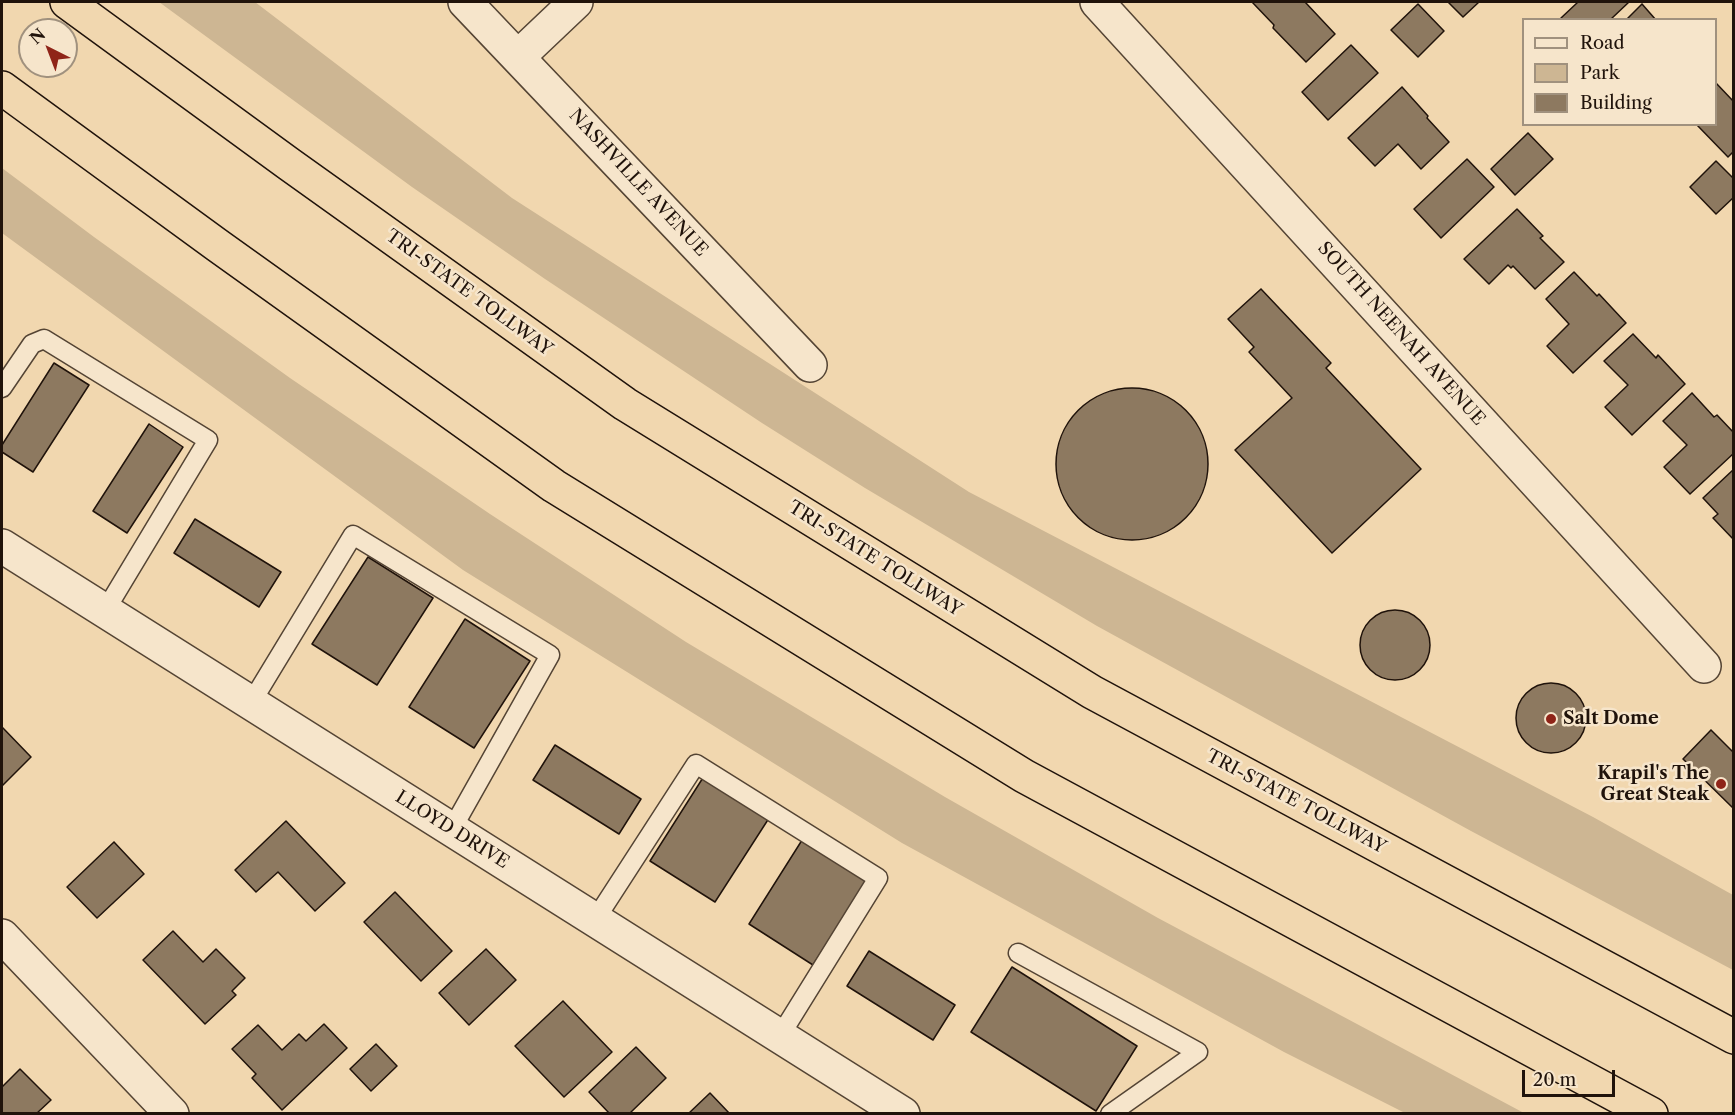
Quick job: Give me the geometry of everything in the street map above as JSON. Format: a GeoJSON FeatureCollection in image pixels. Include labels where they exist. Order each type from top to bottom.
{"type":"FeatureCollection","features":[{"type":"Feature","properties":{"kind":"highway","name":"TRI-STATE TOLLWAY"},"geometry":{"type":"LineString","coordinates":[[67,2],[625,404],[1092,692],[1734,1037]]}},
{"type":"Feature","properties":{"kind":"highway"},"geometry":{"type":"LineString","coordinates":[[2,88],[554,486],[1024,776],[1651,1113]]}},
{"type":"Feature","properties":{"kind":"street","name":"NASHVILLE AVENUE"},"geometry":{"type":"LineString","coordinates":[[465,2],[810,365]]}},
{"type":"Feature","properties":{"kind":"street"},"geometry":{"type":"LineString","coordinates":[[518,57],[576,2]]}},
{"type":"Feature","properties":{"kind":"street","name":"SOUTH NEENAH AVENUE"},"geometry":{"type":"LineString","coordinates":[[1097,2],[1704,666]]}},
{"type":"Feature","properties":{"kind":"street","name":"LLOYD DRIVE"},"geometry":{"type":"LineString","coordinates":[[2,546],[903,1113]]}},
{"type":"Feature","properties":{"kind":"street"},"geometry":{"type":"LineString","coordinates":[[2,936],[172,1113]]}},
{"type":"Feature","properties":{"kind":"lane"},"geometry":{"type":"LineString","coordinates":[[2,388],[32,344],[45,339],[208,440],[105,611]]}},
{"type":"Feature","properties":{"kind":"lane"},"geometry":{"type":"LineString","coordinates":[[251,703],[353,535],[550,655],[452,829]]}},
{"type":"Feature","properties":{"kind":"lane"},"geometry":{"type":"LineString","coordinates":[[595,920],[696,764],[878,878],[780,1036]]}},
{"type":"Feature","properties":{"kind":"lane"},"geometry":{"type":"LineString","coordinates":[[1018,953],[1198,1052],[1110,1113]]}},
{"type":"Feature","properties":{"kind":"green space"},"geometry":{"type":"Polygon","coordinates":[[[159,2],[255,2],[512,198],[969,492],[1593,817],[1733,895],[1733,970],[1471,831],[1097,626],[865,488],[762,423],[545,279],[412,187],[159,2]]]}},
{"type":"Feature","properties":{"kind":"green space"},"geometry":{"type":"Polygon","coordinates":[[[2,168],[290,378],[490,514],[686,642],[945,797],[1158,918],[1524,1113],[1405,1113],[1284,1052],[902,843],[463,570],[2,233],[2,168]]]}},
{"type":"Feature","properties":{"kind":"building"},"geometry":{"type":"Polygon","coordinates":[[[1252,2],[1305,2],[1335,34],[1306,62],[1252,2]]]}},
{"type":"Feature","properties":{"kind":"building"},"geometry":{"type":"Polygon","coordinates":[[[1448,2],[1479,2],[1463,17],[1448,2]]]}},
{"type":"Feature","properties":{"kind":"building"},"geometry":{"type":"Polygon","coordinates":[[[1578,2],[1629,2],[1612,18],[1561,18],[1578,2]]]}},
{"type":"Feature","properties":{"kind":"building"},"geometry":{"type":"Polygon","coordinates":[[[1418,4],[1444,31],[1418,57],[1391,30],[1418,4]]]}},
{"type":"Feature","properties":{"kind":"building"},"geometry":{"type":"Polygon","coordinates":[[[1642,4],[1654,18],[1628,18],[1642,4]]]}},
{"type":"Feature","properties":{"kind":"building"},"geometry":{"type":"Polygon","coordinates":[[[1351,45],[1378,73],[1328,120],[1302,92],[1351,45]]]}},
{"type":"Feature","properties":{"kind":"building"},"geometry":{"type":"Polygon","coordinates":[[[1717,84],[1734,102],[1734,151],[1728,157],[1698,126],[1717,126],[1717,84]]]}},
{"type":"Feature","properties":{"kind":"building"},"geometry":{"type":"Polygon","coordinates":[[[1402,87],[1449,142],[1421,169],[1398,144],[1375,166],[1348,138],[1402,87]]]}},
{"type":"Feature","properties":{"kind":"building"},"geometry":{"type":"Polygon","coordinates":[[[1528,133],[1553,159],[1515,195],[1491,169],[1528,133]]]}},
{"type":"Feature","properties":{"kind":"building"},"geometry":{"type":"Polygon","coordinates":[[[1467,159],[1494,187],[1441,238],[1414,209],[1467,159]]]}},
{"type":"Feature","properties":{"kind":"building"},"geometry":{"type":"Polygon","coordinates":[[[1716,161],[1734,179],[1734,197],[1716,214],[1690,187],[1716,161]]]}},
{"type":"Feature","properties":{"kind":"building"},"geometry":{"type":"Polygon","coordinates":[[[1517,209],[1543,236],[1540,238],[1564,262],[1535,289],[1513,266],[1511,268],[1508,265],[1489,284],[1464,259],[1517,209]]]}},
{"type":"Feature","properties":{"kind":"building"},"geometry":{"type":"Polygon","coordinates":[[[1574,272],[1626,323],[1573,373],[1547,346],[1569,324],[1546,299],[1574,272]]]}},
{"type":"Feature","properties":{"kind":"building"},"geometry":{"type":"Polygon","coordinates":[[[1261,289],[1331,363],[1326,368],[1421,469],[1332,553],[1235,450],[1292,398],[1249,352],[1254,347],[1228,319],[1261,289]]]}},
{"type":"Feature","properties":{"kind":"building"},"geometry":{"type":"Polygon","coordinates":[[[1633,334],[1656,358],[1658,355],[1685,384],[1632,435],[1605,407],[1628,385],[1604,361],[1633,334]]]}},
{"type":"Feature","properties":{"kind":"building"},"geometry":{"type":"Polygon","coordinates":[[[54,363],[89,385],[33,472],[2,452],[2,445],[54,363]]]}},
{"type":"Feature","properties":{"kind":"building"},"geometry":{"type":"Polygon","coordinates":[[[1132,388],[1147,389],[1161,394],[1186,410],[1202,435],[1207,449],[1207,479],[1202,493],[1186,518],[1161,534],[1147,539],[1132,540],[1117,539],[1103,534],[1078,518],[1062,493],[1057,479],[1056,464],[1057,449],[1062,435],[1078,410],[1103,394],[1117,389],[1132,388]]]}},
{"type":"Feature","properties":{"kind":"building"},"geometry":{"type":"Polygon","coordinates":[[[1692,393],[1714,417],[1717,415],[1734,433],[1734,453],[1690,494],[1664,467],[1687,445],[1663,421],[1692,393]]]}},
{"type":"Feature","properties":{"kind":"building"},"geometry":{"type":"Polygon","coordinates":[[[149,424],[183,447],[127,533],[93,511],[149,424]]]}},
{"type":"Feature","properties":{"kind":"building"},"geometry":{"type":"Polygon","coordinates":[[[1734,469],[1734,540],[1713,518],[1718,514],[1703,498],[1734,469]]]}},
{"type":"Feature","properties":{"kind":"building"},"geometry":{"type":"Polygon","coordinates":[[[195,519],[281,572],[259,607],[174,553],[195,519]]]}},
{"type":"Feature","properties":{"kind":"building"},"geometry":{"type":"Polygon","coordinates":[[[368,557],[433,598],[377,685],[312,644],[368,557]]]}},
{"type":"Feature","properties":{"kind":"building"},"geometry":{"type":"Polygon","coordinates":[[[1395,610],[1408,613],[1420,620],[1427,632],[1430,645],[1427,658],[1420,670],[1408,677],[1395,680],[1382,677],[1370,670],[1363,658],[1360,645],[1363,632],[1370,620],[1382,613],[1395,610]]]}},
{"type":"Feature","properties":{"kind":"building"},"geometry":{"type":"Polygon","coordinates":[[[465,619],[530,661],[474,748],[409,707],[465,619]]]}},
{"type":"Feature","properties":{"kind":"building","name":"Salt Dome"},"geometry":{"type":"Polygon","coordinates":[[[1551,683],[1564,686],[1576,693],[1583,705],[1586,718],[1583,731],[1576,743],[1564,750],[1551,753],[1538,750],[1526,743],[1519,731],[1516,718],[1519,705],[1526,693],[1538,686],[1551,683]]]}},
{"type":"Feature","properties":{"kind":"building"},"geometry":{"type":"Polygon","coordinates":[[[2,727],[31,757],[2,786],[2,727]]]}},
{"type":"Feature","properties":{"kind":"building","name":"Krapil's The Great Steak"},"geometry":{"type":"Polygon","coordinates":[[[1711,730],[1734,753],[1734,809],[1683,759],[1711,730]]]}},
{"type":"Feature","properties":{"kind":"building"},"geometry":{"type":"Polygon","coordinates":[[[555,745],[641,799],[619,834],[533,780],[555,745]]]}},
{"type":"Feature","properties":{"kind":"building"},"geometry":{"type":"Polygon","coordinates":[[[706,773],[771,815],[715,902],[650,861],[706,773]]]}},
{"type":"Feature","properties":{"kind":"building"},"geometry":{"type":"Polygon","coordinates":[[[286,821],[345,883],[315,911],[278,872],[256,892],[235,870],[286,821]]]}},
{"type":"Feature","properties":{"kind":"building"},"geometry":{"type":"Polygon","coordinates":[[[804,837],[869,878],[813,965],[749,924],[804,837]]]}},
{"type":"Feature","properties":{"kind":"building"},"geometry":{"type":"Polygon","coordinates":[[[114,842],[144,874],[97,918],[67,887],[114,842]]]}},
{"type":"Feature","properties":{"kind":"building"},"geometry":{"type":"Polygon","coordinates":[[[395,892],[452,951],[421,981],[364,922],[395,892]]]}},
{"type":"Feature","properties":{"kind":"building"},"geometry":{"type":"Polygon","coordinates":[[[173,931],[203,962],[216,949],[245,978],[232,991],[236,995],[205,1024],[143,960],[173,931]]]}},
{"type":"Feature","properties":{"kind":"building"},"geometry":{"type":"Polygon","coordinates":[[[486,949],[516,980],[469,1025],[439,993],[486,949]]]}},
{"type":"Feature","properties":{"kind":"building"},"geometry":{"type":"Polygon","coordinates":[[[869,951],[955,1005],[933,1040],[847,986],[869,951]]]}},
{"type":"Feature","properties":{"kind":"building"},"geometry":{"type":"Polygon","coordinates":[[[1012,967],[1137,1046],[1096,1111],[971,1032],[1012,967]]]}},
{"type":"Feature","properties":{"kind":"building"},"geometry":{"type":"Polygon","coordinates":[[[563,1001],[612,1052],[564,1097],[515,1046],[563,1001]]]}},
{"type":"Feature","properties":{"kind":"building"},"geometry":{"type":"Polygon","coordinates":[[[324,1024],[347,1048],[282,1110],[252,1078],[256,1074],[232,1049],[258,1025],[282,1050],[299,1034],[306,1041],[324,1024]]]}},
{"type":"Feature","properties":{"kind":"building"},"geometry":{"type":"Polygon","coordinates":[[[376,1044],[397,1066],[371,1091],[350,1069],[376,1044]]]}},
{"type":"Feature","properties":{"kind":"building"},"geometry":{"type":"Polygon","coordinates":[[[636,1047],[666,1078],[629,1114],[610,1114],[589,1092],[636,1047]]]}},
{"type":"Feature","properties":{"kind":"building"},"geometry":{"type":"Polygon","coordinates":[[[20,1069],[51,1100],[36,1114],[2,1114],[2,1087],[20,1069]]]}},
{"type":"Feature","properties":{"kind":"building"},"geometry":{"type":"Polygon","coordinates":[[[710,1093],[730,1114],[688,1114],[710,1093]]]}},
{"type":"Feature","properties":{"kind":"place","name":"Salt Dome"},"geometry":{"type":"Point","coordinates":[1551,719]}},
{"type":"Feature","properties":{"kind":"place","name":"Krapil's The Great Steak"},"geometry":{"type":"Point","coordinates":[1721,784]}}]}
